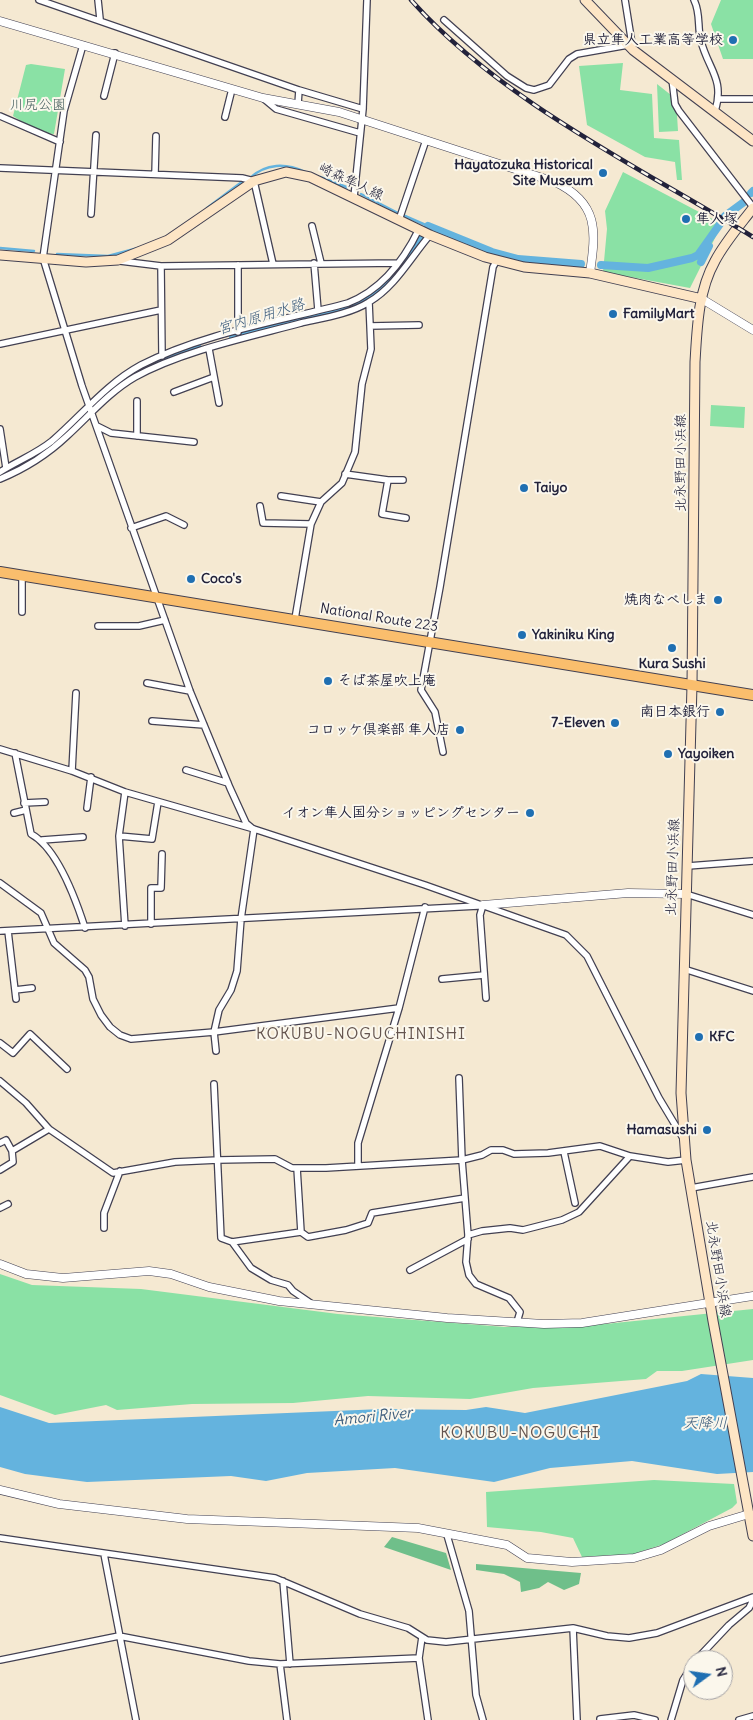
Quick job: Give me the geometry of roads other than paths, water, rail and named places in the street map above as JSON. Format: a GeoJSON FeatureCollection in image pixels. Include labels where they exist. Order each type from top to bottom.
{"type":"FeatureCollection","features":[{"type":"Feature","properties":{"kind":"highway","name":"National Route 223"},"geometry":{"type":"LineString","coordinates":[[0,572],[295,619],[358,631],[431,640],[753,695]]}},
{"type":"Feature","properties":{"kind":"main road"},"geometry":{"type":"LineString","coordinates":[[585,0],[630,47],[753,140]]}},
{"type":"Feature","properties":{"kind":"main road","name":"崎森隼人線"},"geometry":{"type":"LineString","coordinates":[[0,255],[86,262],[118,260],[168,240],[254,180],[286,172],[310,178],[354,197],[430,235],[497,260],[524,267],[590,273],[702,299]]}},
{"type":"Feature","properties":{"kind":"main road","name":"北永野田小浜線"},"geometry":{"type":"LineString","coordinates":[[753,208],[714,262],[702,299],[695,362],[692,685],[681,1093],[686,1160],[713,1321],[746,1497],[750,1509],[753,1536]]}},
{"type":"Feature","properties":{"kind":"street"},"geometry":{"type":"LineString","coordinates":[[40,0],[100,19],[299,90],[363,109]]}},
{"type":"Feature","properties":{"kind":"street"},"geometry":{"type":"LineString","coordinates":[[98,0],[100,19]]}},
{"type":"Feature","properties":{"kind":"street"},"geometry":{"type":"LineString","coordinates":[[354,197],[363,109],[367,0]]}},
{"type":"Feature","properties":{"kind":"street"},"geometry":{"type":"LineString","coordinates":[[444,20],[507,76],[526,88],[534,90],[549,85],[569,59],[577,54],[630,47],[625,0]]}},
{"type":"Feature","properties":{"kind":"street"},"geometry":{"type":"LineString","coordinates":[[694,0],[700,16],[700,40],[718,84],[719,99],[715,111]]}},
{"type":"Feature","properties":{"kind":"street"},"geometry":{"type":"LineString","coordinates":[[0,21],[263,98],[361,119],[555,182],[580,198],[590,211],[595,242],[590,273]]}},
{"type":"Feature","properties":{"kind":"street"},"geometry":{"type":"LineString","coordinates":[[83,45],[64,111],[43,258],[89,405],[190,691],[246,823],[254,829]]}},
{"type":"Feature","properties":{"kind":"street"},"geometry":{"type":"LineString","coordinates":[[104,96],[115,54]]}},
{"type":"Feature","properties":{"kind":"street"},"geometry":{"type":"LineString","coordinates":[[672,77],[675,104],[679,111],[753,208]]}},
{"type":"Feature","properties":{"kind":"street"},"geometry":{"type":"LineString","coordinates":[[225,117],[232,89]]}},
{"type":"Feature","properties":{"kind":"street"},"geometry":{"type":"LineString","coordinates":[[298,104],[299,90]]}},
{"type":"Feature","properties":{"kind":"street"},"geometry":{"type":"LineString","coordinates":[[263,98],[276,109],[360,133]]}},
{"type":"Feature","properties":{"kind":"street"},"geometry":{"type":"LineString","coordinates":[[719,99],[753,100]]}},
{"type":"Feature","properties":{"kind":"street"},"geometry":{"type":"LineString","coordinates":[[0,116],[60,142]]}},
{"type":"Feature","properties":{"kind":"street"},"geometry":{"type":"LineString","coordinates":[[91,214],[96,135]]}},
{"type":"Feature","properties":{"kind":"street"},"geometry":{"type":"LineString","coordinates":[[155,174],[156,136]]}},
{"type":"Feature","properties":{"kind":"street"},"geometry":{"type":"LineString","coordinates":[[399,220],[426,140]]}},
{"type":"Feature","properties":{"kind":"street"},"geometry":{"type":"LineString","coordinates":[[0,168],[254,180],[273,264]]}},
{"type":"Feature","properties":{"kind":"street"},"geometry":{"type":"LineString","coordinates":[[312,226],[321,263]]}},
{"type":"Feature","properties":{"kind":"street"},"geometry":{"type":"LineString","coordinates":[[0,472],[31,456],[52,441],[120,378],[162,356],[238,332],[348,303],[367,294],[398,263],[419,230]]}},
{"type":"Feature","properties":{"kind":"street"},"geometry":{"type":"LineString","coordinates":[[0,479],[14,473],[49,450],[116,390],[140,374],[209,349],[264,332],[346,312],[369,302],[390,285],[430,235]]}},
{"type":"Feature","properties":{"kind":"street"},"geometry":{"type":"LineString","coordinates":[[118,260],[161,266],[398,263]]}},
{"type":"Feature","properties":{"kind":"street"},"geometry":{"type":"LineString","coordinates":[[443,752],[435,712],[421,690],[493,267],[497,260]]}},
{"type":"Feature","properties":{"kind":"street"},"geometry":{"type":"LineString","coordinates":[[314,263],[318,310]]}},
{"type":"Feature","properties":{"kind":"street"},"geometry":{"type":"LineString","coordinates":[[238,265],[238,332]]}},
{"type":"Feature","properties":{"kind":"street"},"geometry":{"type":"LineString","coordinates":[[161,266],[162,356]]}},
{"type":"Feature","properties":{"kind":"street"},"geometry":{"type":"LineString","coordinates":[[702,299],[753,330]]}},
{"type":"Feature","properties":{"kind":"street"},"geometry":{"type":"LineString","coordinates":[[295,619],[311,524],[321,502],[342,483],[355,452],[362,384],[370,355],[369,302]]}},
{"type":"Feature","properties":{"kind":"street"},"geometry":{"type":"LineString","coordinates":[[0,344],[65,332],[161,310]]}},
{"type":"Feature","properties":{"kind":"street"},"geometry":{"type":"LineString","coordinates":[[370,326],[419,325]]}},
{"type":"Feature","properties":{"kind":"street"},"geometry":{"type":"LineString","coordinates":[[209,349],[219,402]]}},
{"type":"Feature","properties":{"kind":"street"},"geometry":{"type":"LineString","coordinates":[[174,392],[214,377]]}},
{"type":"Feature","properties":{"kind":"street"},"geometry":{"type":"LineString","coordinates":[[137,401],[137,436]]}},
{"type":"Feature","properties":{"kind":"street"},"geometry":{"type":"LineString","coordinates":[[97,426],[111,433],[194,442]]}},
{"type":"Feature","properties":{"kind":"street"},"geometry":{"type":"LineString","coordinates":[[0,430],[6,468]]}},
{"type":"Feature","properties":{"kind":"street"},"geometry":{"type":"LineString","coordinates":[[345,474],[388,480],[403,480]]}},
{"type":"Feature","properties":{"kind":"street"},"geometry":{"type":"LineString","coordinates":[[388,480],[382,514],[406,518]]}},
{"type":"Feature","properties":{"kind":"street"},"geometry":{"type":"LineString","coordinates":[[282,496],[321,502]]}},
{"type":"Feature","properties":{"kind":"street"},"geometry":{"type":"LineString","coordinates":[[260,506],[263,522],[311,524]]}},
{"type":"Feature","properties":{"kind":"street"},"geometry":{"type":"LineString","coordinates":[[131,528],[166,516],[184,525]]}},
{"type":"Feature","properties":{"kind":"street"},"geometry":{"type":"LineString","coordinates":[[22,576],[22,612]]}},
{"type":"Feature","properties":{"kind":"street"},"geometry":{"type":"LineString","coordinates":[[98,626],[139,626],[165,620]]}},
{"type":"Feature","properties":{"kind":"street"},"geometry":{"type":"LineString","coordinates":[[147,683],[190,691]]}},
{"type":"Feature","properties":{"kind":"street"},"geometry":{"type":"LineString","coordinates":[[72,771],[76,693]]}},
{"type":"Feature","properties":{"kind":"street"},"geometry":{"type":"LineString","coordinates":[[152,721],[204,725]]}},
{"type":"Feature","properties":{"kind":"street"},"geometry":{"type":"LineString","coordinates":[[2,751],[15,753],[91,777],[126,792],[158,802],[254,829],[557,930],[577,944],[587,956],[606,990],[674,1127],[683,1138]]}},
{"type":"Feature","properties":{"kind":"street"},"geometry":{"type":"LineString","coordinates":[[15,753],[30,834],[42,840],[54,854],[80,911],[85,928]]}},
{"type":"Feature","properties":{"kind":"street"},"geometry":{"type":"LineString","coordinates":[[186,770],[228,783]]}},
{"type":"Feature","properties":{"kind":"street"},"geometry":{"type":"LineString","coordinates":[[87,808],[91,777]]}},
{"type":"Feature","properties":{"kind":"street"},"geometry":{"type":"LineString","coordinates":[[125,926],[119,836],[126,792]]}},
{"type":"Feature","properties":{"kind":"street"},"geometry":{"type":"LineString","coordinates":[[24,803],[44,802]]}},
{"type":"Feature","properties":{"kind":"street"},"geometry":{"type":"LineString","coordinates":[[119,836],[152,838],[158,802]]}},
{"type":"Feature","properties":{"kind":"street"},"geometry":{"type":"LineString","coordinates":[[14,813],[26,810]]}},
{"type":"Feature","properties":{"kind":"street"},"geometry":{"type":"LineString","coordinates":[[216,1051],[214,1032],[219,1010],[231,990],[237,971],[241,919],[254,829]]}},
{"type":"Feature","properties":{"kind":"street"},"geometry":{"type":"LineString","coordinates":[[42,840],[83,837]]}},
{"type":"Feature","properties":{"kind":"street"},"geometry":{"type":"LineString","coordinates":[[151,924],[151,888],[160,888],[162,854]]}},
{"type":"Feature","properties":{"kind":"street"},"geometry":{"type":"LineString","coordinates":[[688,866],[753,860]]}},
{"type":"Feature","properties":{"kind":"street"},"geometry":{"type":"LineString","coordinates":[[161,869],[169,869]]}},
{"type":"Feature","properties":{"kind":"street"},"geometry":{"type":"LineString","coordinates":[[0,883],[41,913],[54,943],[85,970],[89,977],[93,999],[101,1015],[110,1027],[120,1035],[131,1039],[214,1032],[399,1008]]}},
{"type":"Feature","properties":{"kind":"street"},"geometry":{"type":"LineString","coordinates":[[0,931],[125,926],[425,907],[483,906],[628,893],[686,894],[753,915]]}},
{"type":"Feature","properties":{"kind":"street"},"geometry":{"type":"LineString","coordinates":[[483,906],[480,915],[486,998]]}},
{"type":"Feature","properties":{"kind":"street"},"geometry":{"type":"LineString","coordinates":[[358,1166],[358,1143],[399,1008],[425,907]]}},
{"type":"Feature","properties":{"kind":"street"},"geometry":{"type":"LineString","coordinates":[[8,931],[16,999]]}},
{"type":"Feature","properties":{"kind":"street"},"geometry":{"type":"LineString","coordinates":[[684,969],[753,991]]}},
{"type":"Feature","properties":{"kind":"street"},"geometry":{"type":"LineString","coordinates":[[442,980],[484,975]]}},
{"type":"Feature","properties":{"kind":"street"},"geometry":{"type":"LineString","coordinates":[[15,990],[32,988]]}},
{"type":"Feature","properties":{"kind":"street"},"geometry":{"type":"LineString","coordinates":[[0,1043],[13,1053],[30,1034],[67,1069]]}},
{"type":"Feature","properties":{"kind":"street"},"geometry":{"type":"LineString","coordinates":[[459,1078],[462,1160],[468,1237],[466,1262],[469,1275],[476,1284],[502,1294],[514,1302],[520,1312],[517,1322]]}},
{"type":"Feature","properties":{"kind":"street"},"geometry":{"type":"LineString","coordinates":[[0,1081],[26,1103],[49,1129],[113,1173],[175,1162],[275,1158],[292,1168],[358,1166],[462,1160],[482,1155],[491,1150],[503,1150],[514,1154],[564,1152],[600,1146],[630,1156],[668,1162],[686,1160]]}},
{"type":"Feature","properties":{"kind":"street"},"geometry":{"type":"LineString","coordinates":[[214,1084],[222,1238],[232,1242],[301,1232],[308,1237],[346,1230],[368,1223],[372,1213],[465,1198]]}},
{"type":"Feature","properties":{"kind":"street"},"geometry":{"type":"LineString","coordinates":[[12,1151],[49,1129]]}},
{"type":"Feature","properties":{"kind":"street"},"geometry":{"type":"LineString","coordinates":[[0,1143],[6,1140],[12,1151],[13,1162],[0,1170]]}},
{"type":"Feature","properties":{"kind":"street"},"geometry":{"type":"LineString","coordinates":[[564,1152],[576,1203]]}},
{"type":"Feature","properties":{"kind":"street"},"geometry":{"type":"LineString","coordinates":[[410,1270],[482,1231],[510,1228],[523,1230],[562,1220],[579,1212],[630,1156]]}},
{"type":"Feature","properties":{"kind":"street"},"geometry":{"type":"LineString","coordinates":[[297,1168],[301,1232]]}},
{"type":"Feature","properties":{"kind":"street"},"geometry":{"type":"LineString","coordinates":[[104,1228],[104,1214],[120,1171]]}},
{"type":"Feature","properties":{"kind":"street"},"geometry":{"type":"LineString","coordinates":[[691,1188],[753,1177]]}},
{"type":"Feature","properties":{"kind":"street"},"geometry":{"type":"LineString","coordinates":[[0,1208],[8,1204]]}},
{"type":"Feature","properties":{"kind":"street"},"geometry":{"type":"LineString","coordinates":[[232,1242],[251,1268],[270,1280],[288,1285],[293,1291],[312,1304]]}},
{"type":"Feature","properties":{"kind":"street"},"geometry":{"type":"LineString","coordinates":[[0,1264],[26,1274],[63,1278],[149,1271],[171,1274],[218,1289],[279,1301],[447,1318],[544,1324],[582,1323],[753,1296]]}},
{"type":"Feature","properties":{"kind":"street"},"geometry":{"type":"LineString","coordinates":[[0,1490],[59,1504],[187,1519],[418,1528],[507,1545],[527,1558],[544,1561],[634,1558],[661,1550],[709,1526],[750,1509]]}},
{"type":"Feature","properties":{"kind":"street"},"geometry":{"type":"LineString","coordinates":[[448,1535],[469,1611],[476,1695],[482,1720]]}},
{"type":"Feature","properties":{"kind":"street"},"geometry":{"type":"LineString","coordinates":[[0,1538],[283,1580],[360,1614],[408,1628],[422,1638],[446,1642],[572,1628],[607,1636],[629,1638],[657,1633],[753,1599]]}},
{"type":"Feature","properties":{"kind":"street"},"geometry":{"type":"LineString","coordinates":[[104,1554],[136,1720]]}},
{"type":"Feature","properties":{"kind":"street"},"geometry":{"type":"LineString","coordinates":[[283,1580],[290,1664]]}},
{"type":"Feature","properties":{"kind":"street"},"geometry":{"type":"LineString","coordinates":[[705,1650],[729,1624],[749,1608],[753,1599]]}},
{"type":"Feature","properties":{"kind":"street"},"geometry":{"type":"LineString","coordinates":[[572,1628],[577,1720]]}},
{"type":"Feature","properties":{"kind":"street"},"geometry":{"type":"LineString","coordinates":[[0,1660],[119,1636],[249,1662],[290,1664],[419,1658]]}},
{"type":"Feature","properties":{"kind":"street"},"geometry":{"type":"LineString","coordinates":[[422,1638],[419,1658],[428,1720]]}},
{"type":"Feature","properties":{"kind":"street"},"geometry":{"type":"LineString","coordinates":[[280,1664],[286,1720]]}},
{"type":"Feature","properties":{"kind":"street"},"geometry":{"type":"LineString","coordinates":[[671,1720],[683,1680]]}},
{"type":"Feature","properties":{"kind":"street"},"geometry":{"type":"LineString","coordinates":[[591,1720],[624,1714],[655,1720]]}},
{"type":"Feature","properties":{"kind":"street"},"geometry":{"type":"LineString","coordinates":[[739,1720],[753,1716]]}},
{"type":"Feature","properties":{"kind":"water","name":"天降川"},"geometry":{"type":"Polygon","coordinates":[[[701,1374],[753,1378],[753,1472],[717,1474],[632,1461],[550,1468],[494,1482],[395,1468],[307,1473],[266,1481],[231,1476],[87,1482],[25,1474],[0,1467],[0,1407],[49,1423],[382,1409],[466,1410],[486,1407],[525,1413],[687,1381],[701,1374]]]}},
{"type":"Feature","properties":{"kind":"waterway"},"geometry":{"type":"LineString","coordinates":[[250,178],[263,169],[276,166],[291,167],[305,172]]}},
{"type":"Feature","properties":{"kind":"waterway"},"geometry":{"type":"LineString","coordinates":[[320,177],[349,188]]}},
{"type":"Feature","properties":{"kind":"waterway"},"geometry":{"type":"LineString","coordinates":[[207,208],[243,181]]}},
{"type":"Feature","properties":{"kind":"waterway"},"geometry":{"type":"LineString","coordinates":[[361,194],[398,213]]}},
{"type":"Feature","properties":{"kind":"waterway","name":"宮内原用水路"},"geometry":{"type":"LineString","coordinates":[[725,216],[744,202]]}},
{"type":"Feature","properties":{"kind":"waterway"},"geometry":{"type":"LineString","coordinates":[[405,216],[428,226]]}},
{"type":"Feature","properties":{"kind":"waterway","name":"宮内原用水路"},"geometry":{"type":"LineString","coordinates":[[601,265],[648,268],[692,258],[698,255],[720,224]]}},
{"type":"Feature","properties":{"kind":"waterway","name":"宮内原用水路"},"geometry":{"type":"LineString","coordinates":[[428,226],[492,252],[518,259],[581,264]]}},
{"type":"Feature","properties":{"kind":"waterway","name":"宮内原用水路"},"geometry":{"type":"LineString","coordinates":[[233,338],[350,307],[362,301],[390,278],[420,239]]}},
{"type":"Feature","properties":{"kind":"waterway","name":"宮内原用水路"},"geometry":{"type":"LineString","coordinates":[[701,262],[709,246]]}},
{"type":"Feature","properties":{"kind":"waterway"},"geometry":{"type":"LineString","coordinates":[[0,248],[34,251]]}},
{"type":"Feature","properties":{"kind":"waterway"},"geometry":{"type":"LineString","coordinates":[[57,254],[108,256],[138,248]]}},
{"type":"Feature","properties":{"kind":"waterway","name":"宮内原用水路"},"geometry":{"type":"LineString","coordinates":[[95,403],[143,370],[198,348]]}},
{"type":"Feature","properties":{"kind":"waterway","name":"宮内原用水路"},"geometry":{"type":"LineString","coordinates":[[0,476],[49,447],[59,438]]}},
{"type":"Feature","properties":{"kind":"railway"},"geometry":{"type":"LineString","coordinates":[[411,0],[447,36],[486,69],[528,100],[618,158],[753,237]]}},
{"type":"Feature","properties":{"kind":"place","name":"県立隼人工業高等学校"},"geometry":{"type":"Point","coordinates":[733,40]}},
{"type":"Feature","properties":{"kind":"place","name":"Hayatozuka Historical Site Museum"},"geometry":{"type":"Point","coordinates":[603,173]}},
{"type":"Feature","properties":{"kind":"place","name":"隼人塚"},"geometry":{"type":"Point","coordinates":[686,219]}},
{"type":"Feature","properties":{"kind":"place","name":"FamilyMart"},"geometry":{"type":"Point","coordinates":[613,314]}},
{"type":"Feature","properties":{"kind":"place","name":"Taiyo"},"geometry":{"type":"Point","coordinates":[524,488]}},
{"type":"Feature","properties":{"kind":"place","name":"Coco's"},"geometry":{"type":"Point","coordinates":[191,579]}},
{"type":"Feature","properties":{"kind":"place","name":"焼肉なべしま"},"geometry":{"type":"Point","coordinates":[718,600]}},
{"type":"Feature","properties":{"kind":"place","name":"Yakiniku King"},"geometry":{"type":"Point","coordinates":[522,635]}},
{"type":"Feature","properties":{"kind":"place","name":"Kura Sushi"},"geometry":{"type":"Point","coordinates":[672,648]}},
{"type":"Feature","properties":{"kind":"place","name":"そば茶屋吹上庵"},"geometry":{"type":"Point","coordinates":[328,681]}},
{"type":"Feature","properties":{"kind":"place","name":"南日本銀行"},"geometry":{"type":"Point","coordinates":[720,712]}},
{"type":"Feature","properties":{"kind":"place","name":"7-Eleven"},"geometry":{"type":"Point","coordinates":[615,723]}},
{"type":"Feature","properties":{"kind":"place","name":"コロッケ倶楽部 隼人店"},"geometry":{"type":"Point","coordinates":[460,730]}},
{"type":"Feature","properties":{"kind":"place","name":"Yayoiken"},"geometry":{"type":"Point","coordinates":[668,754]}},
{"type":"Feature","properties":{"kind":"place","name":"イオン隼人国分ショッピングセンター"},"geometry":{"type":"Point","coordinates":[530,813]}},
{"type":"Feature","properties":{"kind":"place","name":"KFC"},"geometry":{"type":"Point","coordinates":[699,1037]}},
{"type":"Feature","properties":{"kind":"place","name":"Hamasushi"},"geometry":{"type":"Point","coordinates":[707,1130]}},
{"type":"Feature","properties":{"kind":"district","name":"KOKUBU-NOGUCHINISHI"},"geometry":{"type":"Point","coordinates":[361,1034]}},
{"type":"Feature","properties":{"kind":"district","name":"KOKUBU-NOGUCHI"},"geometry":{"type":"Point","coordinates":[520,1433]}},
{"type":"Feature","properties":{"kind":"park label","name":"川尻公園"},"geometry":{"type":"Point","coordinates":[38,105]}},
{"type":"Feature","properties":{"kind":"water label","name":"Amori River"},"geometry":{"type":"Point","coordinates":[373,1417]}}]}
